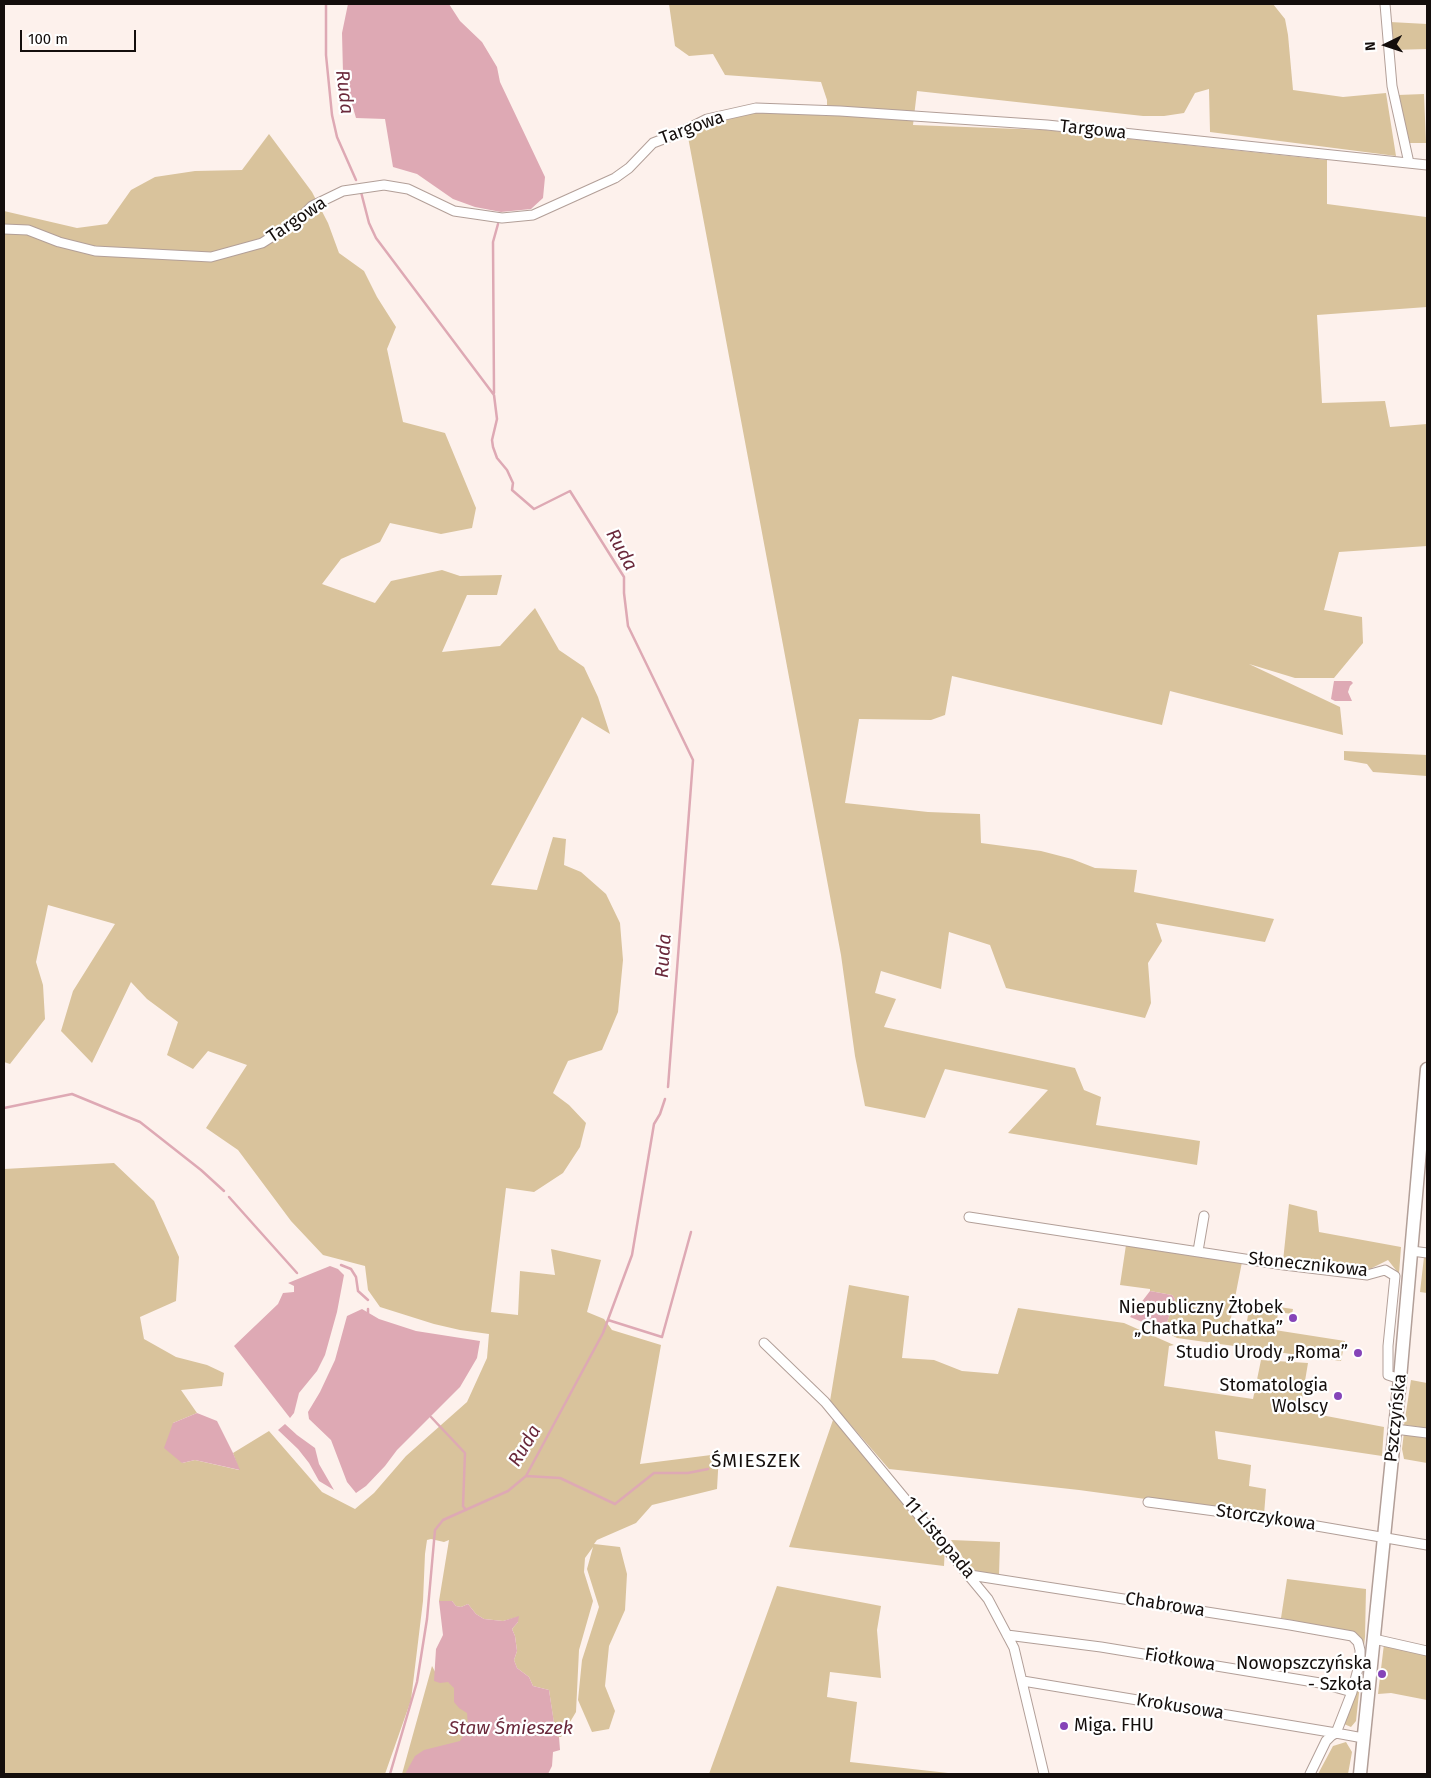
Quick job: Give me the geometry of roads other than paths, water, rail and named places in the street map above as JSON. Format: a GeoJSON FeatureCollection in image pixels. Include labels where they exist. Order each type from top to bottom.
{"type":"FeatureCollection","features":[{"type":"Feature","properties":{"kind":"main road","name":"Pszczyńska"},"geometry":{"type":"LineString","coordinates":[[1360,1774],[1400,1379],[1427,1069]]}},
{"type":"Feature","properties":{"kind":"street"},"geometry":{"type":"LineString","coordinates":[[1385,4],[1392,86],[1409,163]]}},
{"type":"Feature","properties":{"kind":"street","name":"Targowa"},"geometry":{"type":"LineString","coordinates":[[4,229],[28,230],[59,242],[95,251],[212,257],[262,243],[297,221],[312,206],[343,191],[384,185],[408,189],[454,211],[502,218],[533,215],[615,178],[629,168],[653,143],[707,119],[756,108],[840,111],[1047,125],[1427,165]]}},
{"type":"Feature","properties":{"kind":"street"},"geometry":{"type":"LineString","coordinates":[[1198,1251],[1204,1216]]}},
{"type":"Feature","properties":{"kind":"street","name":"Słonecznikowa"},"geometry":{"type":"LineString","coordinates":[[969,1217],[1284,1265],[1368,1275],[1385,1270],[1395,1276],[1388,1346],[1388,1375],[1400,1379]]}},
{"type":"Feature","properties":{"kind":"street"},"geometry":{"type":"LineString","coordinates":[[1412,1250],[1427,1253]]}},
{"type":"Feature","properties":{"kind":"street","name":"11 Listopada"},"geometry":{"type":"LineString","coordinates":[[764,1342],[825,1402],[988,1599],[1014,1648],[1044,1774]]}},
{"type":"Feature","properties":{"kind":"street"},"geometry":{"type":"LineString","coordinates":[[1395,1429],[1427,1433]]}},
{"type":"Feature","properties":{"kind":"street","name":"Storczykowa"},"geometry":{"type":"LineString","coordinates":[[1148,1502],[1282,1520],[1427,1545]]}},
{"type":"Feature","properties":{"kind":"street","name":"Chabrowa"},"geometry":{"type":"LineString","coordinates":[[970,1575],[1290,1624],[1352,1636],[1358,1642],[1360,1661],[1352,1692]]}},
{"type":"Feature","properties":{"kind":"street","name":"Fiołkowa"},"geometry":{"type":"LineString","coordinates":[[1007,1635],[1101,1647],[1311,1681],[1352,1692]]}},
{"type":"Feature","properties":{"kind":"street"},"geometry":{"type":"LineString","coordinates":[[1374,1639],[1427,1651]]}},
{"type":"Feature","properties":{"kind":"street","name":"Krokusowa"},"geometry":{"type":"LineString","coordinates":[[1023,1682],[1336,1732]]}},
{"type":"Feature","properties":{"kind":"street"},"geometry":{"type":"LineString","coordinates":[[1310,1774],[1326,1741],[1336,1732],[1352,1692]]}},
{"type":"Feature","properties":{"kind":"street"},"geometry":{"type":"LineString","coordinates":[[1336,1732],[1363,1738]]}},
{"type":"Feature","properties":{"kind":"water"},"geometry":{"type":"Polygon","coordinates":[[[348,4],[449,4],[460,21],[482,42],[497,67],[500,82],[545,177],[543,198],[531,209],[501,212],[475,207],[453,199],[417,174],[393,167],[385,119],[356,118],[343,73],[342,33],[348,4]]]}},
{"type":"Feature","properties":{"kind":"water"},"geometry":{"type":"Polygon","coordinates":[[[1334,681],[1351,681],[1353,683],[1348,692],[1352,701],[1335,701],[1331,699],[1334,681]]]}},
{"type":"Feature","properties":{"kind":"water"},"geometry":{"type":"Polygon","coordinates":[[[330,1266],[338,1269],[344,1275],[337,1312],[325,1355],[317,1371],[299,1393],[294,1413],[290,1418],[234,1346],[278,1304],[283,1293],[294,1292],[294,1286],[288,1283],[330,1266]]]}},
{"type":"Feature","properties":{"kind":"water"},"geometry":{"type":"Polygon","coordinates":[[[1150,1291],[1172,1295],[1175,1299],[1164,1331],[1130,1317],[1150,1291]]]}},
{"type":"Feature","properties":{"kind":"water"},"geometry":{"type":"Polygon","coordinates":[[[362,1309],[379,1319],[416,1331],[480,1341],[477,1358],[460,1387],[397,1450],[366,1486],[356,1493],[347,1482],[331,1440],[309,1419],[308,1412],[335,1360],[347,1316],[362,1309]]]}},
{"type":"Feature","properties":{"kind":"water"},"geometry":{"type":"Polygon","coordinates":[[[197,1413],[217,1421],[240,1470],[195,1460],[182,1463],[164,1448],[173,1423],[197,1413]]]}},
{"type":"Feature","properties":{"kind":"water"},"geometry":{"type":"Polygon","coordinates":[[[285,1424],[315,1448],[319,1464],[334,1490],[319,1481],[309,1463],[298,1449],[278,1430],[285,1424]]]}},
{"type":"Feature","properties":{"kind":"water","name":"Staw Śmieszek"},"geometry":{"type":"Polygon","coordinates":[[[439,1601],[452,1601],[456,1606],[461,1607],[468,1604],[476,1614],[484,1619],[503,1621],[519,1616],[518,1622],[512,1629],[517,1651],[514,1660],[517,1668],[529,1677],[533,1686],[549,1690],[556,1736],[559,1737],[560,1750],[553,1752],[552,1766],[548,1774],[405,1774],[415,1756],[424,1750],[460,1741],[468,1727],[467,1713],[454,1702],[454,1688],[448,1682],[440,1683],[434,1681],[436,1649],[443,1635],[439,1601]]]}},
{"type":"Feature","properties":{"kind":"waterway","name":"Ruda"},"geometry":{"type":"LineString","coordinates":[[326,4],[326,55],[332,115],[337,137],[356,180]]}},
{"type":"Feature","properties":{"kind":"waterway","name":"Ruda"},"geometry":{"type":"LineString","coordinates":[[361,192],[369,223],[376,238],[494,395],[497,419],[492,440],[493,447],[497,458],[507,470],[513,483],[512,490],[534,509],[570,491],[624,577],[628,626],[693,760],[668,1087]]}},
{"type":"Feature","properties":{"kind":"waterway"},"geometry":{"type":"LineString","coordinates":[[494,393],[493,242],[498,224]]}},
{"type":"Feature","properties":{"kind":"waterway"},"geometry":{"type":"LineString","coordinates":[[4,1108],[72,1094],[140,1122],[201,1170],[224,1191]]}},
{"type":"Feature","properties":{"kind":"waterway","name":"Ruda"},"geometry":{"type":"LineString","coordinates":[[390,1774],[417,1682],[427,1619],[435,1530],[443,1520],[508,1491],[526,1476],[603,1333],[632,1255],[654,1124],[665,1099]]}},
{"type":"Feature","properties":{"kind":"waterway"},"geometry":{"type":"LineString","coordinates":[[229,1197],[297,1273]]}},
{"type":"Feature","properties":{"kind":"waterway"},"geometry":{"type":"LineString","coordinates":[[608,1320],[662,1337],[691,1232]]}},
{"type":"Feature","properties":{"kind":"waterway"},"geometry":{"type":"LineString","coordinates":[[341,1265],[351,1269],[356,1277],[358,1291],[368,1300]]}},
{"type":"Feature","properties":{"kind":"waterway"},"geometry":{"type":"LineString","coordinates":[[431,1417],[465,1453],[463,1506],[466,1510]]}},
{"type":"Feature","properties":{"kind":"waterway"},"geometry":{"type":"LineString","coordinates":[[526,1476],[560,1478],[615,1504],[654,1473],[688,1473],[708,1469]]}},
{"type":"Feature","properties":{"kind":"place","name":"Niepubliczny Żłobek „Chatka Puchatka”"},"geometry":{"type":"Point","coordinates":[1293,1318]}},
{"type":"Feature","properties":{"kind":"place","name":"Studio Urody „Roma”"},"geometry":{"type":"Point","coordinates":[1358,1353]}},
{"type":"Feature","properties":{"kind":"place","name":"Stomatologia Wolscy"},"geometry":{"type":"Point","coordinates":[1338,1396]}},
{"type":"Feature","properties":{"kind":"place","name":"Nowopszczyńska - Szkoła"},"geometry":{"type":"Point","coordinates":[1382,1674]}},
{"type":"Feature","properties":{"kind":"place","name":"Miga. FHU"},"geometry":{"type":"Point","coordinates":[1064,1726]}},
{"type":"Feature","properties":{"kind":"district","name":"ŚMIESZEK"},"geometry":{"type":"Point","coordinates":[756,1462]}}]}
